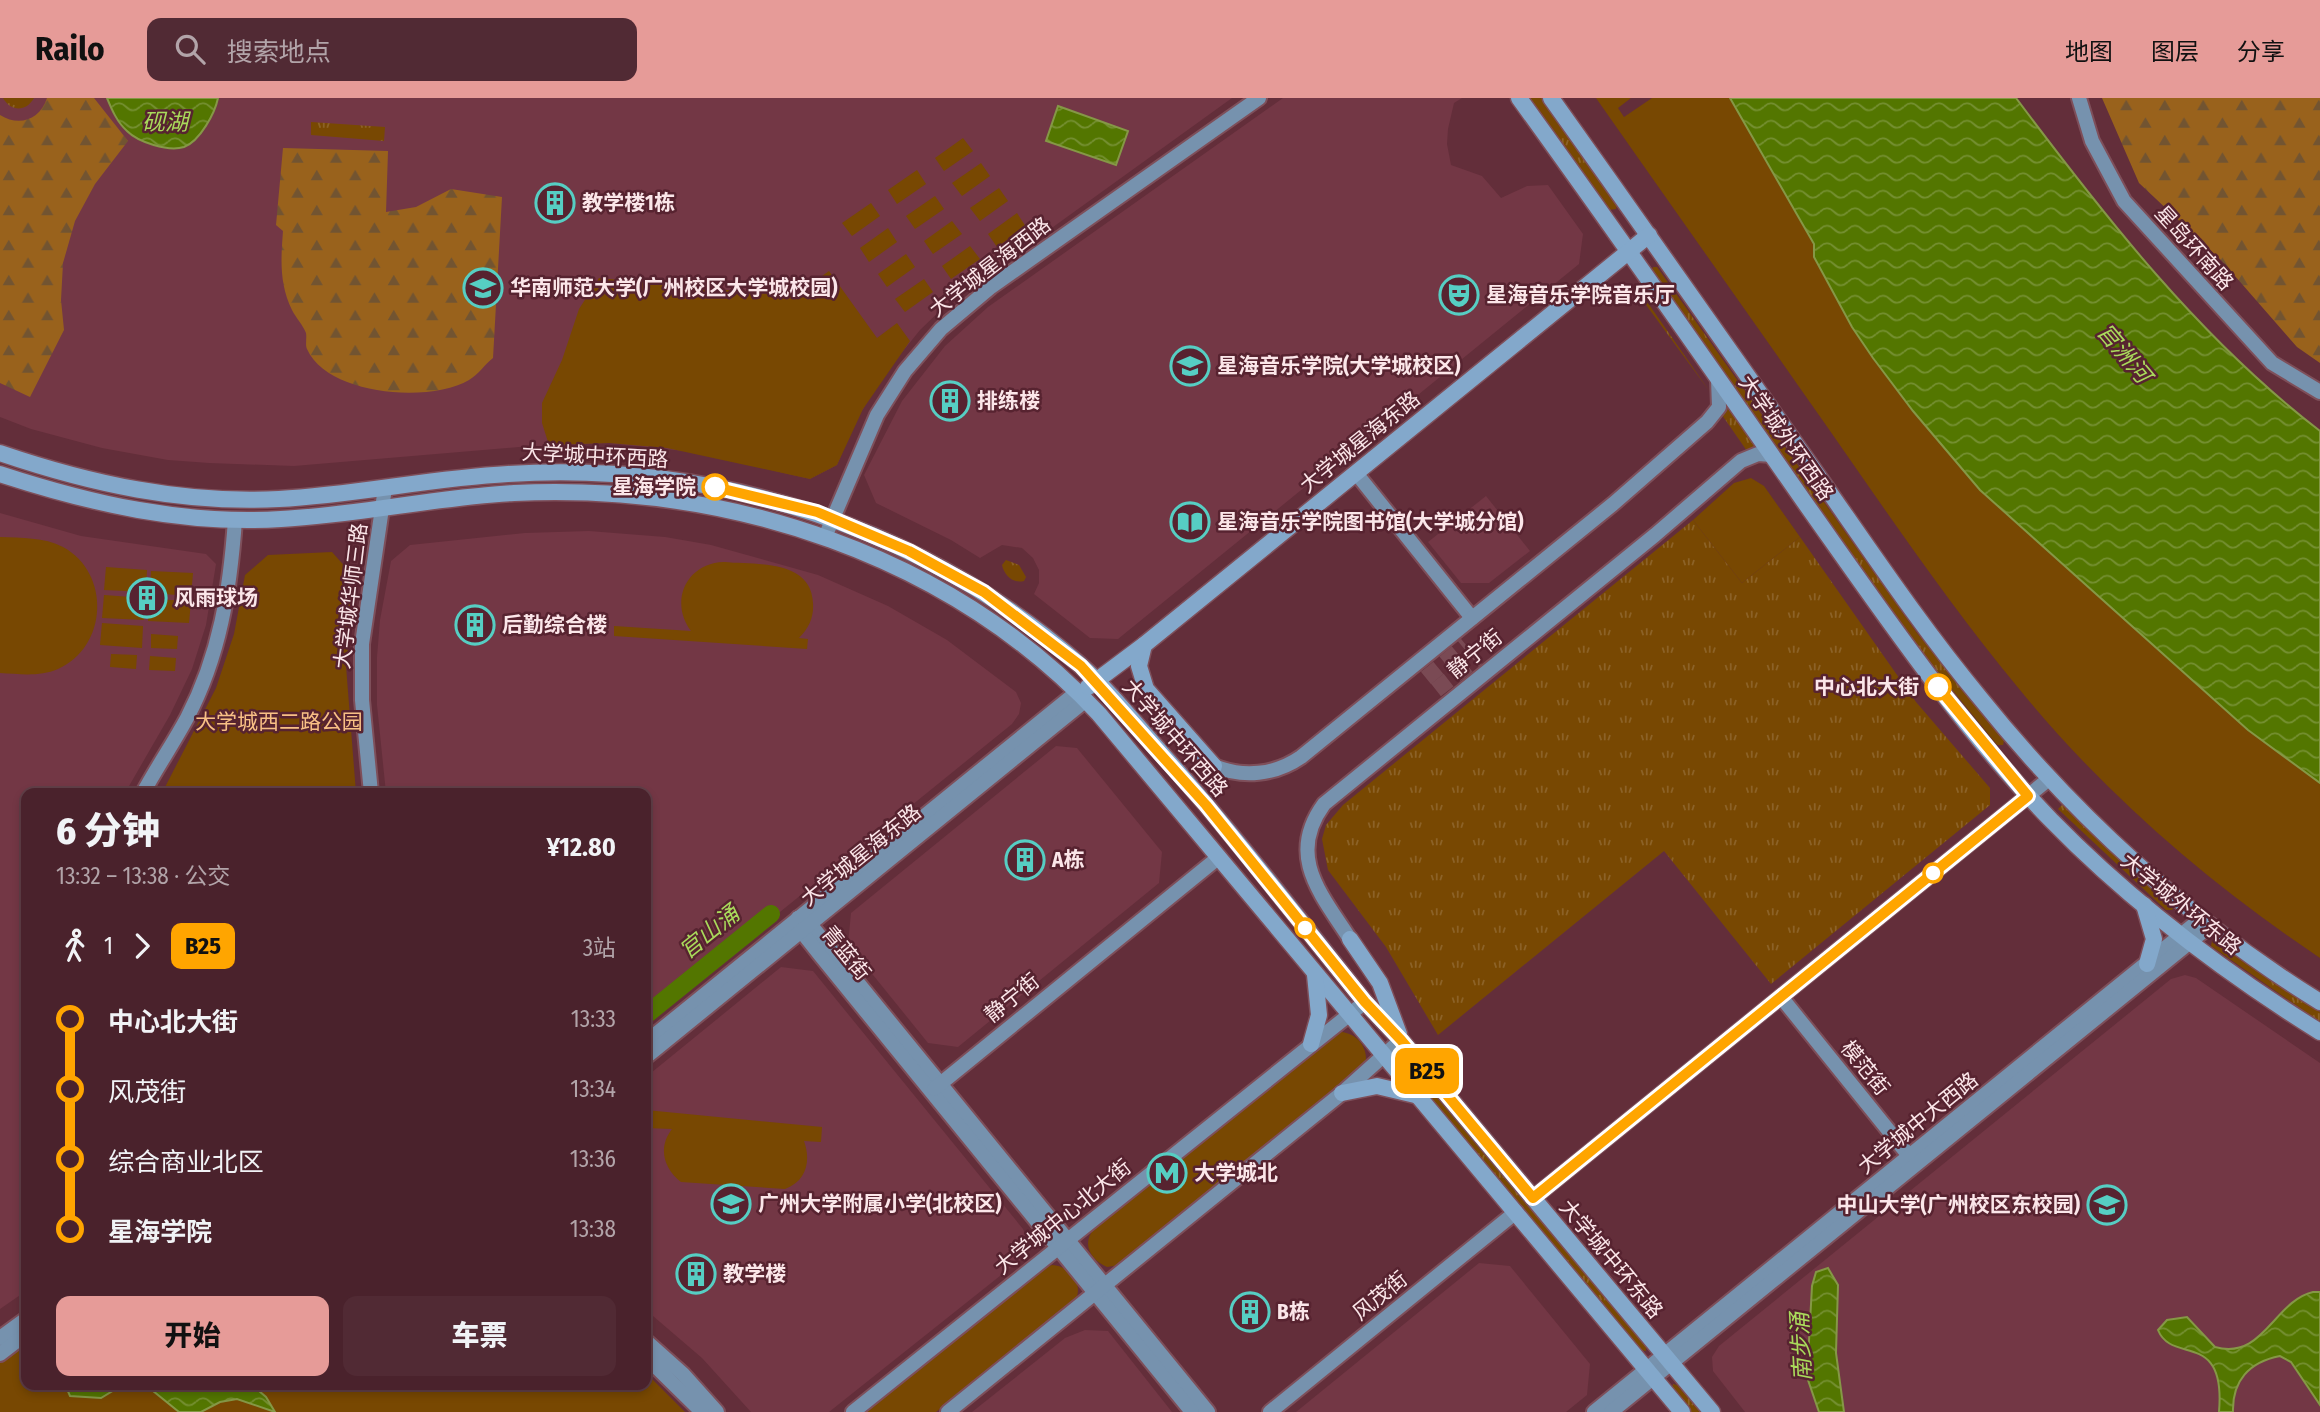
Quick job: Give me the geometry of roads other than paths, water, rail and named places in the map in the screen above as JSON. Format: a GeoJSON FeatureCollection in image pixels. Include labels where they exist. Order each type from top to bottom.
{"type":"FeatureCollection","features":[{"type":"Feature","properties":{"kind":"main road","name":"大学城外环西路"},"geometry":{"type":"LineString","coordinates":[[1519,98],[1924,668],[2028,796]]}},
{"type":"Feature","properties":{"kind":"main road","name":"大学城外环西路"},"geometry":{"type":"LineString","coordinates":[[1551,98],[1910,607],[2017,742],[2050,778]]}},
{"type":"Feature","properties":{"kind":"main road"},"geometry":{"type":"LineString","coordinates":[[1606,219],[1619,214],[1627,204]]}},
{"type":"Feature","properties":{"kind":"main road","name":"大学城星海东路"},"geometry":{"type":"LineString","coordinates":[[1081,696],[1649,235]]}},
{"type":"Feature","properties":{"kind":"main road","name":"大学城中环西路"},"geometry":{"type":"LineString","coordinates":[[0,453],[100,483],[181,497],[279,499],[464,477],[570,472],[648,477],[763,497],[833,518],[898,545],[968,582],[1048,638],[1098,682],[1237,842]]}},
{"type":"Feature","properties":{"kind":"main road","name":"大学城中环西路"},"geometry":{"type":"LineString","coordinates":[[0,474],[118,508],[179,517],[280,519],[490,495],[570,493],[646,497],[759,517],[825,537],[890,564],[950,596],[1002,632],[1081,696],[1219,857]]}},
{"type":"Feature","properties":{"kind":"main road"},"geometry":{"type":"LineString","coordinates":[[759,517],[763,497]]}},
{"type":"Feature","properties":{"kind":"main road"},"geometry":{"type":"LineString","coordinates":[[1144,645],[1139,666],[1146,689],[1214,766]]}},
{"type":"Feature","properties":{"kind":"main road"},"geometry":{"type":"LineString","coordinates":[[1997,760],[2008,755],[2017,742]]}},
{"type":"Feature","properties":{"kind":"main road","name":"大学城外环东路"},"geometry":{"type":"LineString","coordinates":[[2050,778],[2109,837],[2206,922],[2320,1002]]}},
{"type":"Feature","properties":{"kind":"main road","name":"大学城外环东路"},"geometry":{"type":"LineString","coordinates":[[2028,796],[2074,842],[2143,903],[2187,938],[2320,1032]]}},
{"type":"Feature","properties":{"kind":"main road","name":"大学城中环东路"},"geometry":{"type":"LineString","coordinates":[[1237,842],[1365,1002],[1401,1040],[1712,1412]]}},
{"type":"Feature","properties":{"kind":"main road","name":"大学城中环东路"},"geometry":{"type":"LineString","coordinates":[[1219,857],[1682,1412]]}},
{"type":"Feature","properties":{"kind":"main road"},"geometry":{"type":"LineString","coordinates":[[2143,903],[2154,939],[2147,964]]}},
{"type":"Feature","properties":{"kind":"main road"},"geometry":{"type":"LineString","coordinates":[[1350,939],[1380,983],[1401,1040]]}},
{"type":"Feature","properties":{"kind":"main road"},"geometry":{"type":"LineString","coordinates":[[1311,1044],[1319,1015],[1314,972]]}},
{"type":"Feature","properties":{"kind":"main road"},"geometry":{"type":"LineString","coordinates":[[1342,1093],[1377,1086],[1399,1090],[1418,1098]]}},
{"type":"Feature","properties":{"kind":"street","name":"大学城星海西路"},"geometry":{"type":"LineString","coordinates":[[825,537],[877,415],[905,371],[941,329],[991,287],[1258,98]]}},
{"type":"Feature","properties":{"kind":"street","name":"星岛环南路"},"geometry":{"type":"LineString","coordinates":[[2079,98],[2092,141],[2124,201],[2272,363],[2320,392]]}},
{"type":"Feature","properties":{"kind":"street","name":"静宁街"},"geometry":{"type":"LineString","coordinates":[[1214,766],[1253,774],[1289,766],[1623,496],[1712,418],[1720,400],[1718,377]]}},
{"type":"Feature","properties":{"kind":"street","name":"静宁街"},"geometry":{"type":"LineString","coordinates":[[1350,939],[1309,870],[1308,834],[1324,804],[1655,535],[1741,461],[1758,454],[1772,455]]}},
{"type":"Feature","properties":{"kind":"street"},"geometry":{"type":"LineString","coordinates":[[1356,473],[1472,618]]}},
{"type":"Feature","properties":{"kind":"street","name":"大学城华师三路"},"geometry":{"type":"LineString","coordinates":[[371,788],[362,700],[362,644],[385,488]]}},
{"type":"Feature","properties":{"kind":"street"},"geometry":{"type":"LineString","coordinates":[[146,788],[187,717],[213,657],[229,591],[235,520]]}},
{"type":"Feature","properties":{"kind":"street","name":"大学城星海东路"},"geometry":{"type":"LineString","coordinates":[[651,1053],[1081,696]]}},
{"type":"Feature","properties":{"kind":"street"},"geometry":{"type":"LineString","coordinates":[[1533,1198],[2050,778]]}},
{"type":"Feature","properties":{"kind":"street","name":"静宁街"},"geometry":{"type":"LineString","coordinates":[[935,1088],[1219,857]]}},
{"type":"Feature","properties":{"kind":"street","name":"大学城中大西路"},"geometry":{"type":"LineString","coordinates":[[1594,1412],[1667,1360],[2206,922]]}},
{"type":"Feature","properties":{"kind":"street","name":"大学城星海东路"},"geometry":{"type":"LineString","coordinates":[[651,1038],[803,924]]}},
{"type":"Feature","properties":{"kind":"street","name":"青蓝街"},"geometry":{"type":"LineString","coordinates":[[803,924],[1101,1289],[1208,1412]]}},
{"type":"Feature","properties":{"kind":"street","name":"大学城中大西路"},"geometry":{"type":"LineString","coordinates":[[1913,1161],[2147,964],[2187,938]]}},
{"type":"Feature","properties":{"kind":"street","name":"模范街"},"geometry":{"type":"LineString","coordinates":[[1781,997],[1913,1161]]}},
{"type":"Feature","properties":{"kind":"street","name":"大学城中心北大街"},"geometry":{"type":"LineString","coordinates":[[853,1412],[1365,1002]]}},
{"type":"Feature","properties":{"kind":"street"},"geometry":{"type":"LineString","coordinates":[[948,1412],[1342,1093],[1401,1040]]}},
{"type":"Feature","properties":{"kind":"street","name":"风茂街"},"geometry":{"type":"LineString","coordinates":[[1270,1412],[1516,1212]]}},
{"type":"Feature","properties":{"kind":"street","name":"青蓝街"},"geometry":{"type":"LineString","coordinates":[[1101,1289],[1192,1412]]}},
{"type":"Feature","properties":{"kind":"street"},"geometry":{"type":"LineString","coordinates":[[0,1338],[21,1323]]}},
{"type":"Feature","properties":{"kind":"street"},"geometry":{"type":"LineString","coordinates":[[0,1354],[21,1338]]}},
{"type":"Feature","properties":{"kind":"street"},"geometry":{"type":"LineString","coordinates":[[651,1345],[683,1374],[718,1412]]}},
{"type":"Feature","properties":{"kind":"street"},"geometry":{"type":"LineString","coordinates":[[651,1362],[702,1412]]}},
{"type":"Feature","properties":{"kind":"street","name":"大学城中大西路"},"geometry":{"type":"LineString","coordinates":[[1611,1412],[1650,1373]]}},
{"type":"Feature","properties":{"kind":"water","name":"砚湖"},"geometry":{"type":"Polygon","coordinates":[[[107,98],[218,98],[210,119],[196,139],[184,147],[170,148],[154,145],[132,135],[118,120],[107,98]]]}},
{"type":"Feature","properties":{"kind":"water","name":"官洲河"},"geometry":{"type":"Polygon","coordinates":[[[1730,98],[2016,98],[2120,232],[2195,317],[2276,395],[2320,431],[2320,783],[2248,730],[1980,490],[1913,411],[1852,327],[1814,257],[1814,244],[1730,98]]]}},
{"type":"Feature","properties":{"kind":"water"},"geometry":{"type":"Polygon","coordinates":[[[1058,106],[1128,131],[1116,165],[1046,141],[1058,106]]]}},
{"type":"Feature","properties":{"kind":"water"},"geometry":{"type":"Polygon","coordinates":[[[1828,1268],[1838,1285],[1836,1353],[1844,1412],[1819,1412],[1807,1377],[1812,1286],[1816,1272],[1828,1268]]]}},
{"type":"Feature","properties":{"kind":"water"},"geometry":{"type":"Polygon","coordinates":[[[2313,1292],[2320,1292],[2320,1405],[2291,1362],[2280,1356],[2251,1368],[2239,1382],[2233,1401],[2233,1412],[2219,1412],[2219,1386],[2214,1369],[2206,1359],[2196,1353],[2165,1340],[2158,1330],[2167,1320],[2187,1317],[2215,1347],[2231,1349],[2245,1346],[2257,1338],[2288,1306],[2313,1292]]]}},
{"type":"Feature","properties":{"kind":"water"},"geometry":{"type":"Polygon","coordinates":[[[67,1390],[114,1390],[101,1398],[70,1396],[67,1390]]]}},
{"type":"Feature","properties":{"kind":"water"},"geometry":{"type":"Polygon","coordinates":[[[150,1390],[258,1390],[275,1412],[237,1399],[220,1402],[201,1412],[179,1412],[150,1390]]]}},
{"type":"Feature","properties":{"kind":"waterway","name":"官山涌"},"geometry":{"type":"LineString","coordinates":[[651,1011],[771,914]]}},
{"type":"Feature","properties":{"kind":"tunnel"},"geometry":{"type":"LineString","coordinates":[[1426,678],[1466,645]]}},
{"type":"Feature","properties":{"kind":"tunnel"},"geometry":{"type":"LineString","coordinates":[[1436,690],[1477,658]]}},
{"type":"Feature","properties":{"kind":"place","name":"教学楼1栋"},"geometry":{"type":"Point","coordinates":[555,203]}},
{"type":"Feature","properties":{"kind":"place","name":"华南师范大学(广州校区大学城校园)"},"geometry":{"type":"Point","coordinates":[483,288]}},
{"type":"Feature","properties":{"kind":"place","name":"星海音乐学院音乐厅"},"geometry":{"type":"Point","coordinates":[1459,295]}},
{"type":"Feature","properties":{"kind":"place","name":"星海音乐学院(大学城校区)"},"geometry":{"type":"Point","coordinates":[1190,366]}},
{"type":"Feature","properties":{"kind":"place","name":"排练楼"},"geometry":{"type":"Point","coordinates":[950,401]}},
{"type":"Feature","properties":{"kind":"place","name":"星海学院"},"geometry":{"type":"Point","coordinates":[715,487]}},
{"type":"Feature","properties":{"kind":"place","name":"星海音乐学院图书馆(大学城分馆)"},"geometry":{"type":"Point","coordinates":[1190,522]}},
{"type":"Feature","properties":{"kind":"place","name":"风雨球场"},"geometry":{"type":"Point","coordinates":[147,598]}},
{"type":"Feature","properties":{"kind":"place","name":"后勤综合楼"},"geometry":{"type":"Point","coordinates":[475,625]}},
{"type":"Feature","properties":{"kind":"place","name":"中心北大街"},"geometry":{"type":"Point","coordinates":[1938,687]}},
{"type":"Feature","properties":{"kind":"place","name":"A栋"},"geometry":{"type":"Point","coordinates":[1025,860]}},
{"type":"Feature","properties":{"kind":"place","name":"大学城北"},"geometry":{"type":"Point","coordinates":[1167,1173]}},
{"type":"Feature","properties":{"kind":"place","name":"广州大学附属小学(北校区)"},"geometry":{"type":"Point","coordinates":[731,1204]}},
{"type":"Feature","properties":{"kind":"place","name":"中山大学(广州校区东校园)"},"geometry":{"type":"Point","coordinates":[2107,1205]}},
{"type":"Feature","properties":{"kind":"place","name":"教学楼"},"geometry":{"type":"Point","coordinates":[696,1274]}},
{"type":"Feature","properties":{"kind":"place","name":"B栋"},"geometry":{"type":"Point","coordinates":[1250,1312]}},
{"type":"Feature","properties":{"kind":"park label","name":"大学城西二路公园"},"geometry":{"type":"Point","coordinates":[279,722]}},
{"type":"Feature","properties":{"kind":"water label","name":"南步涌"},"geometry":{"type":"Point","coordinates":[1801,1347]}}]}
